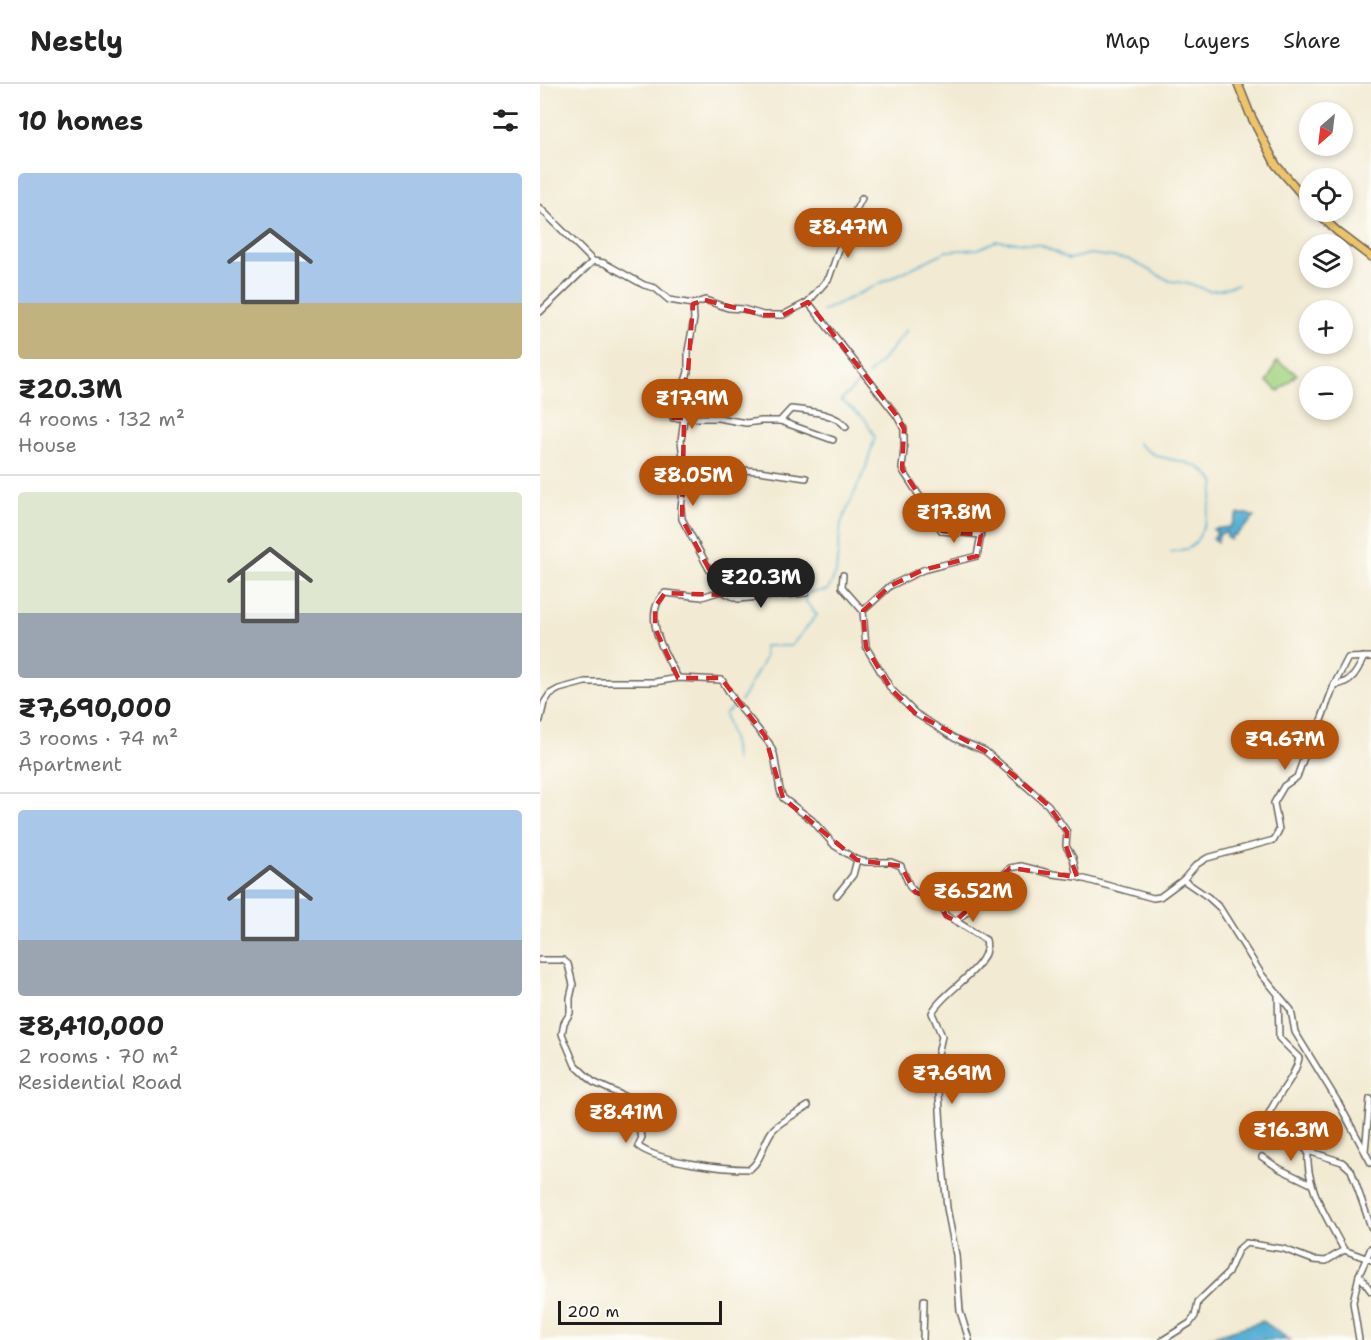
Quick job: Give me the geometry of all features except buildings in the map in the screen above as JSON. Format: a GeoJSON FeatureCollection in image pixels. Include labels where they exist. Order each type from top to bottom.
{"type":"FeatureCollection","features":[{"type":"Feature","properties":{"kind":"main road"},"geometry":{"type":"LineString","coordinates":[[1238,84],[1250,114],[1276,165],[1299,191]]}},
{"type":"Feature","properties":{"kind":"main road"},"geometry":{"type":"LineString","coordinates":[[1327,222],[1371,257]]}},
{"type":"Feature","properties":{"kind":"street"},"geometry":{"type":"LineString","coordinates":[[540,208],[593,261],[604,263],[644,285],[655,288],[669,300],[693,304],[705,300],[728,308],[743,309],[763,315],[783,315],[808,302],[829,278],[846,229],[862,198]]}},
{"type":"Feature","properties":{"kind":"street"},"geometry":{"type":"LineString","coordinates":[[540,312],[593,261]]}},
{"type":"Feature","properties":{"kind":"street"},"geometry":{"type":"LineString","coordinates":[[808,302],[897,416],[904,429],[902,469],[942,531],[981,535],[977,556],[923,570],[890,586],[863,611]]}},
{"type":"Feature","properties":{"kind":"street"},"geometry":{"type":"LineString","coordinates":[[693,304],[694,319],[688,351],[688,372],[674,418],[718,418],[746,423],[780,421],[833,440]]}},
{"type":"Feature","properties":{"kind":"street"},"geometry":{"type":"LineString","coordinates":[[780,421],[791,409],[813,412],[842,422],[846,427]]}},
{"type":"Feature","properties":{"kind":"street"},"geometry":{"type":"LineString","coordinates":[[684,418],[681,441],[684,467],[682,519],[721,591],[738,599],[806,593]]}},
{"type":"Feature","properties":{"kind":"street"},"geometry":{"type":"LineString","coordinates":[[684,467],[759,471],[806,478]]}},
{"type":"Feature","properties":{"kind":"street"},"geometry":{"type":"LineString","coordinates":[[843,574],[842,587],[863,611],[866,646],[891,689],[915,713],[954,738],[985,751],[1048,805],[1066,832],[1065,846],[1073,858],[1077,876]]}},
{"type":"Feature","properties":{"kind":"street"},"geometry":{"type":"LineString","coordinates":[[678,678],[663,650],[655,628],[655,607],[665,594],[702,597],[721,591]]}},
{"type":"Feature","properties":{"kind":"street"},"geometry":{"type":"LineString","coordinates":[[1334,685],[1343,684],[1354,677],[1364,657]]}},
{"type":"Feature","properties":{"kind":"street"},"geometry":{"type":"LineString","coordinates":[[956,921],[974,906],[1010,868],[1021,866],[1053,874],[1077,876],[1153,898],[1160,897],[1184,880],[1196,865],[1207,858],[1268,842],[1277,837],[1280,830],[1274,803],[1284,786],[1297,777],[1334,685],[1348,658],[1371,657]]}},
{"type":"Feature","properties":{"kind":"street"},"geometry":{"type":"LineString","coordinates":[[540,720],[544,703],[550,694],[585,681],[655,682],[678,678],[722,680],[734,700],[769,742],[774,754],[783,798],[812,820],[835,846],[857,860],[891,862],[901,866],[910,887],[915,892],[938,900],[946,916],[986,940],[988,947],[982,962],[932,1013],[942,1036],[938,1059],[940,1132],[947,1208],[957,1255],[960,1311],[969,1340]]}},
{"type":"Feature","properties":{"kind":"street"},"geometry":{"type":"LineString","coordinates":[[837,895],[853,874],[857,860]]}},
{"type":"Feature","properties":{"kind":"street"},"geometry":{"type":"LineString","coordinates":[[1184,880],[1220,908],[1241,944],[1291,1010],[1295,1032],[1338,1102],[1371,1163]]}},
{"type":"Feature","properties":{"kind":"street"},"geometry":{"type":"LineString","coordinates":[[540,960],[562,960],[568,964],[573,985],[570,1013],[564,1023],[562,1034],[570,1055],[575,1065],[593,1082],[642,1104],[633,1117],[642,1137],[638,1146],[645,1150],[664,1158],[750,1170],[756,1164],[766,1140],[777,1125],[808,1106]]}},
{"type":"Feature","properties":{"kind":"street"},"geometry":{"type":"LineString","coordinates":[[1278,994],[1279,1038],[1299,1058],[1297,1067],[1269,1111],[1266,1121],[1308,1151],[1342,1161],[1351,1170],[1371,1227]]}},
{"type":"Feature","properties":{"kind":"street"},"geometry":{"type":"LineString","coordinates":[[1365,1152],[1370,1099]]}},
{"type":"Feature","properties":{"kind":"street"},"geometry":{"type":"LineString","coordinates":[[1308,1151],[1307,1169],[1311,1184],[1344,1250],[1369,1260]]}},
{"type":"Feature","properties":{"kind":"street"},"geometry":{"type":"LineString","coordinates":[[1262,1157],[1280,1169],[1311,1184]]}},
{"type":"Feature","properties":{"kind":"street"},"geometry":{"type":"LineString","coordinates":[[1163,1340],[1190,1323],[1196,1316],[1198,1302],[1228,1273],[1238,1250],[1246,1243],[1284,1249],[1313,1260],[1326,1261],[1344,1250]]}},
{"type":"Feature","properties":{"kind":"street"},"geometry":{"type":"LineString","coordinates":[[1359,1340],[1353,1302],[1359,1275],[1369,1260],[1371,1248]]}},
{"type":"Feature","properties":{"kind":"street"},"geometry":{"type":"LineString","coordinates":[[1359,1275],[1371,1291]]}},
{"type":"Feature","properties":{"kind":"street"},"geometry":{"type":"LineString","coordinates":[[923,1340],[924,1300]]}},
{"type":"Feature","properties":{"kind":"highlighted area"},"geometry":{"type":"Polygon","coordinates":[[[705,300],[763,315],[783,315],[808,302],[897,416],[904,429],[902,469],[942,531],[981,535],[977,556],[923,570],[890,586],[863,611],[866,647],[891,689],[915,713],[985,751],[1048,805],[1067,832],[1066,846],[1077,877],[1010,868],[956,921],[946,916],[938,900],[915,892],[901,866],[857,860],[783,798],[765,736],[721,678],[678,678],[655,628],[655,607],[665,593],[723,595],[682,519],[684,418],[673,418],[688,372],[693,304],[705,300]]]}},
{"type":"Feature","properties":{"kind":"green space"},"geometry":{"type":"Polygon","coordinates":[[[1277,361],[1297,374],[1279,391],[1267,382],[1277,361]]]}},
{"type":"Feature","properties":{"kind":"water"},"geometry":{"type":"Polygon","coordinates":[[[1238,514],[1255,517],[1236,535],[1232,535],[1231,540],[1227,538],[1226,532],[1220,534],[1217,542],[1213,538],[1217,533],[1213,529],[1230,527],[1238,514]]]}},
{"type":"Feature","properties":{"kind":"water"},"geometry":{"type":"Polygon","coordinates":[[[1263,1321],[1290,1340],[1204,1340],[1210,1337],[1263,1321]]]}},
{"type":"Feature","properties":{"kind":"waterway"},"geometry":{"type":"LineString","coordinates":[[823,311],[947,251],[978,249],[996,241],[1041,245],[1069,259],[1090,254],[1128,259],[1170,281],[1191,284],[1209,291],[1238,284]]}},
{"type":"Feature","properties":{"kind":"waterway"},"geometry":{"type":"LineString","coordinates":[[868,375],[907,330]]}},
{"type":"Feature","properties":{"kind":"waterway"},"geometry":{"type":"LineString","coordinates":[[741,701],[765,658],[764,646],[791,646],[817,615],[806,602],[806,593],[828,590],[836,573],[841,523],[866,467],[875,437],[865,419],[841,400],[863,379]]}},
{"type":"Feature","properties":{"kind":"waterway"},"geometry":{"type":"LineString","coordinates":[[1138,443],[1158,456],[1198,467],[1215,483],[1199,537],[1189,548],[1170,552]]}},
{"type":"Feature","properties":{"kind":"waterway"},"geometry":{"type":"LineString","coordinates":[[733,707],[725,714],[734,746],[735,761]]}}]}
